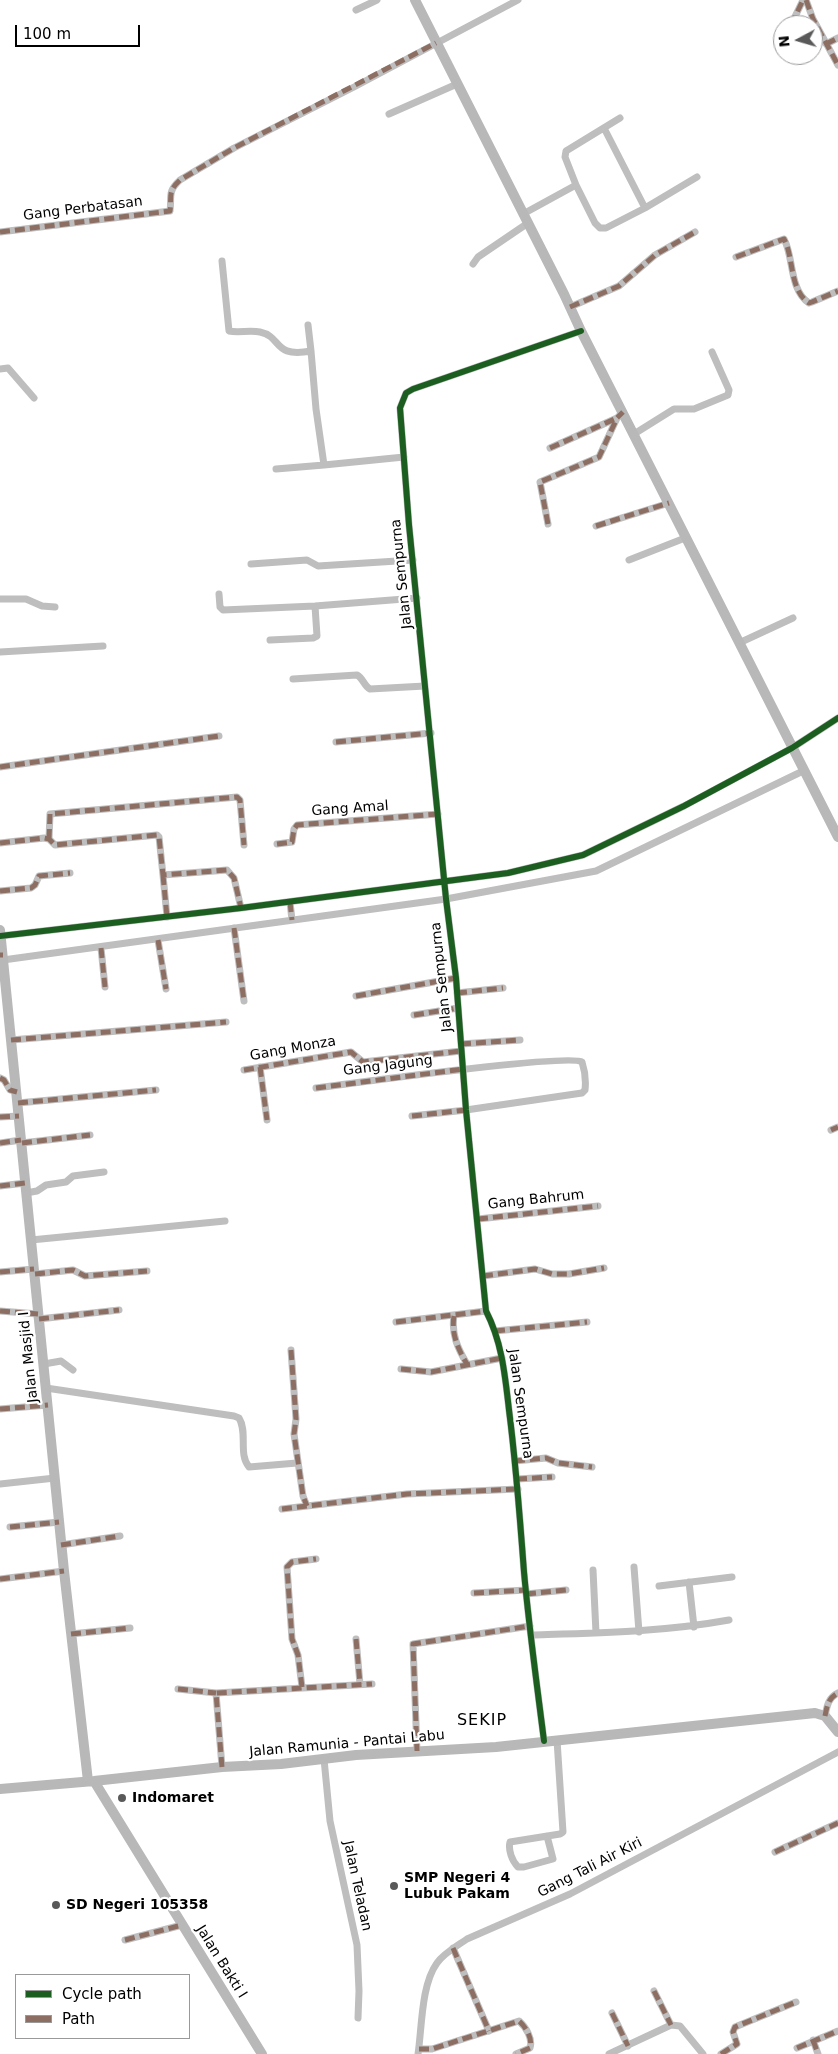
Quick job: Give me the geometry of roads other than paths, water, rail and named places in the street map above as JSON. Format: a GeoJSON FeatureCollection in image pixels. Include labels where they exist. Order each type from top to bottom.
{"type":"FeatureCollection","features":[{"type":"Feature","properties":{"kind":"main road"},"geometry":{"type":"LineString","coordinates":[[415,0],[570,307],[620,415],[634,434],[685,538],[838,836]]}},
{"type":"Feature","properties":{"kind":"main road","name":"Jalan Masjid I"},"geometry":{"type":"LineString","coordinates":[[0,935],[44,1364],[58,1522],[91,1781]]}},
{"type":"Feature","properties":{"kind":"main road","name":"Jalan Ramunia - Pantai Labu"},"geometry":{"type":"LineString","coordinates":[[0,1789],[366,1754],[496,1747],[815,1713],[825,1716]]}},
{"type":"Feature","properties":{"kind":"main road"},"geometry":{"type":"LineString","coordinates":[[825,1716],[838,1732]]}},
{"type":"Feature","properties":{"kind":"main road","name":"Jalan Bakti I"},"geometry":{"type":"LineString","coordinates":[[91,1781],[262,2054]]}},
{"type":"Feature","properties":{"kind":"street"},"geometry":{"type":"LineString","coordinates":[[356,10],[377,0]]}},
{"type":"Feature","properties":{"kind":"street"},"geometry":{"type":"LineString","coordinates":[[436,43],[518,0]]}},
{"type":"Feature","properties":{"kind":"street"},"geometry":{"type":"LineString","coordinates":[[796,15],[803,0]]}},
{"type":"Feature","properties":{"kind":"street"},"geometry":{"type":"LineString","coordinates":[[806,0],[838,65]]}},
{"type":"Feature","properties":{"kind":"street"},"geometry":{"type":"LineString","coordinates":[[826,44],[838,38]]}},
{"type":"Feature","properties":{"kind":"street","name":"Gang Perbatasan"},"geometry":{"type":"LineString","coordinates":[[0,232],[170,211],[170,192],[180,180],[234,148],[436,43]]}},
{"type":"Feature","properties":{"kind":"street"},"geometry":{"type":"LineString","coordinates":[[390,114],[456,84]]}},
{"type":"Feature","properties":{"kind":"street"},"geometry":{"type":"LineString","coordinates":[[620,118],[566,151],[565,157],[576,185],[595,223],[600,228],[612,226],[697,177]]}},
{"type":"Feature","properties":{"kind":"street"},"geometry":{"type":"LineString","coordinates":[[604,128],[645,208]]}},
{"type":"Feature","properties":{"kind":"street"},"geometry":{"type":"LineString","coordinates":[[523,214],[576,185]]}},
{"type":"Feature","properties":{"kind":"street"},"geometry":{"type":"LineString","coordinates":[[473,264],[478,257],[528,223]]}},
{"type":"Feature","properties":{"kind":"street"},"geometry":{"type":"LineString","coordinates":[[570,307],[619,286],[655,255],[695,232]]}},
{"type":"Feature","properties":{"kind":"street"},"geometry":{"type":"LineString","coordinates":[[736,257],[784,239],[795,282],[804,299],[809,303],[838,291]]}},
{"type":"Feature","properties":{"kind":"street"},"geometry":{"type":"LineString","coordinates":[[222,261],[229,331],[261,332],[268,335],[285,351],[294,353],[311,351]]}},
{"type":"Feature","properties":{"kind":"street"},"geometry":{"type":"LineString","coordinates":[[308,325],[316,409],[324,465]]}},
{"type":"Feature","properties":{"kind":"street","name":"Jalan Sempurna"},"geometry":{"type":"LineString","coordinates":[[544,1741],[526,1592],[517,1479],[502,1358],[495,1331],[486,1311],[466,1110],[456,978],[425,686],[400,408],[406,393],[413,389],[581,331]]}},
{"type":"Feature","properties":{"kind":"street"},"geometry":{"type":"LineString","coordinates":[[634,434],[674,409],[694,408],[728,395],[729,390],[712,352]]}},
{"type":"Feature","properties":{"kind":"street"},"geometry":{"type":"LineString","coordinates":[[0,369],[8,368],[34,398]]}},
{"type":"Feature","properties":{"kind":"street"},"geometry":{"type":"LineString","coordinates":[[550,448],[620,415]]}},
{"type":"Feature","properties":{"kind":"street"},"geometry":{"type":"LineString","coordinates":[[548,524],[540,482],[599,457],[620,415]]}},
{"type":"Feature","properties":{"kind":"street"},"geometry":{"type":"LineString","coordinates":[[276,469],[404,458]]}},
{"type":"Feature","properties":{"kind":"street"},"geometry":{"type":"LineString","coordinates":[[596,526],[669,503]]}},
{"type":"Feature","properties":{"kind":"street"},"geometry":{"type":"LineString","coordinates":[[629,560],[685,538]]}},
{"type":"Feature","properties":{"kind":"street"},"geometry":{"type":"LineString","coordinates":[[251,564],[307,560],[318,566],[413,560]]}},
{"type":"Feature","properties":{"kind":"street"},"geometry":{"type":"LineString","coordinates":[[219,594],[221,610],[316,606],[417,598]]}},
{"type":"Feature","properties":{"kind":"street"},"geometry":{"type":"LineString","coordinates":[[0,599],[26,599],[42,606],[55,607]]}},
{"type":"Feature","properties":{"kind":"street"},"geometry":{"type":"LineString","coordinates":[[270,640],[313,638],[316,636],[316,606]]}},
{"type":"Feature","properties":{"kind":"street"},"geometry":{"type":"LineString","coordinates":[[739,643],[794,618]]}},
{"type":"Feature","properties":{"kind":"street"},"geometry":{"type":"LineString","coordinates":[[0,652],[103,646]]}},
{"type":"Feature","properties":{"kind":"street"},"geometry":{"type":"LineString","coordinates":[[293,679],[357,675],[370,689],[425,686]]}},
{"type":"Feature","properties":{"kind":"street"},"geometry":{"type":"LineString","coordinates":[[2,955],[101,948],[158,940],[292,918],[446,898],[596,871],[797,758],[838,718]]}},
{"type":"Feature","properties":{"kind":"street"},"geometry":{"type":"LineString","coordinates":[[336,742],[431,733]]}},
{"type":"Feature","properties":{"kind":"street"},"geometry":{"type":"LineString","coordinates":[[0,767],[219,736]]}},
{"type":"Feature","properties":{"kind":"street"},"geometry":{"type":"LineString","coordinates":[[0,935],[290,903],[445,884],[508,873],[583,854],[684,806],[797,758]]}},
{"type":"Feature","properties":{"kind":"street"},"geometry":{"type":"LineString","coordinates":[[167,917],[164,875],[159,837],[157,835],[55,845],[50,839],[50,814],[237,798],[240,800],[244,845]]}},
{"type":"Feature","properties":{"kind":"street","name":"Gang Amal"},"geometry":{"type":"LineString","coordinates":[[277,844],[292,842],[294,829],[297,825],[438,814]]}},
{"type":"Feature","properties":{"kind":"street"},"geometry":{"type":"LineString","coordinates":[[0,843],[50,839]]}},
{"type":"Feature","properties":{"kind":"street"},"geometry":{"type":"LineString","coordinates":[[164,875],[227,870],[234,878],[241,908]]}},
{"type":"Feature","properties":{"kind":"street"},"geometry":{"type":"LineString","coordinates":[[0,891],[27,889],[35,885],[38,876],[70,873]]}},
{"type":"Feature","properties":{"kind":"street"},"geometry":{"type":"LineString","coordinates":[[290,903],[292,918]]}},
{"type":"Feature","properties":{"kind":"street"},"geometry":{"type":"LineString","coordinates":[[234,928],[244,1001]]}},
{"type":"Feature","properties":{"kind":"street"},"geometry":{"type":"LineString","coordinates":[[158,940],[166,989]]}},
{"type":"Feature","properties":{"kind":"street"},"geometry":{"type":"LineString","coordinates":[[101,948],[105,987]]}},
{"type":"Feature","properties":{"kind":"street"},"geometry":{"type":"LineString","coordinates":[[356,996],[456,978]]}},
{"type":"Feature","properties":{"kind":"street"},"geometry":{"type":"LineString","coordinates":[[457,993],[503,988]]}},
{"type":"Feature","properties":{"kind":"street"},"geometry":{"type":"LineString","coordinates":[[414,1015],[458,1008]]}},
{"type":"Feature","properties":{"kind":"street"},"geometry":{"type":"LineString","coordinates":[[11,1040],[226,1022]]}},
{"type":"Feature","properties":{"kind":"street"},"geometry":{"type":"LineString","coordinates":[[461,1048],[520,1040]]}},
{"type":"Feature","properties":{"kind":"street","name":"Gang Monza"},"geometry":{"type":"LineString","coordinates":[[244,1070],[351,1052],[362,1062],[461,1048]]}},
{"type":"Feature","properties":{"kind":"street","name":"Gang Jagung"},"geometry":{"type":"LineString","coordinates":[[316,1088],[464,1069],[577,1059],[582,1062],[586,1084],[586,1090],[582,1093],[466,1110]]}},
{"type":"Feature","properties":{"kind":"street"},"geometry":{"type":"LineString","coordinates":[[260,1067],[267,1120]]}},
{"type":"Feature","properties":{"kind":"street"},"geometry":{"type":"LineString","coordinates":[[0,1078],[4,1080],[10,1090],[16,1092]]}},
{"type":"Feature","properties":{"kind":"street"},"geometry":{"type":"LineString","coordinates":[[18,1103],[156,1090]]}},
{"type":"Feature","properties":{"kind":"street"},"geometry":{"type":"LineString","coordinates":[[412,1116],[466,1110]]}},
{"type":"Feature","properties":{"kind":"street"},"geometry":{"type":"LineString","coordinates":[[0,1118],[19,1116]]}},
{"type":"Feature","properties":{"kind":"street"},"geometry":{"type":"LineString","coordinates":[[0,1142],[90,1135]]}},
{"type":"Feature","properties":{"kind":"street"},"geometry":{"type":"LineString","coordinates":[[0,1186],[25,1188],[37,1192],[46,1185],[66,1182],[72,1176],[104,1172]]}},
{"type":"Feature","properties":{"kind":"street","name":"Gang Bahrum"},"geometry":{"type":"LineString","coordinates":[[478,1219],[598,1206]]}},
{"type":"Feature","properties":{"kind":"street"},"geometry":{"type":"LineString","coordinates":[[31,1240],[224,1221]]}},
{"type":"Feature","properties":{"kind":"street"},"geometry":{"type":"LineString","coordinates":[[483,1276],[535,1269],[552,1274],[569,1274],[604,1268]]}},
{"type":"Feature","properties":{"kind":"street"},"geometry":{"type":"LineString","coordinates":[[0,1272],[73,1270],[85,1276],[148,1270]]}},
{"type":"Feature","properties":{"kind":"street"},"geometry":{"type":"LineString","coordinates":[[0,1311],[38,1316],[119,1310]]}},
{"type":"Feature","properties":{"kind":"street"},"geometry":{"type":"LineString","coordinates":[[396,1322],[486,1311]]}},
{"type":"Feature","properties":{"kind":"street"},"geometry":{"type":"LineString","coordinates":[[454,1316],[452,1326],[457,1345],[467,1364]]}},
{"type":"Feature","properties":{"kind":"street"},"geometry":{"type":"LineString","coordinates":[[495,1331],[587,1322]]}},
{"type":"Feature","properties":{"kind":"street"},"geometry":{"type":"LineString","coordinates":[[291,1350],[296,1419],[294,1434],[303,1496],[307,1506]]}},
{"type":"Feature","properties":{"kind":"street"},"geometry":{"type":"LineString","coordinates":[[401,1369],[431,1372],[502,1358]]}},
{"type":"Feature","properties":{"kind":"street"},"geometry":{"type":"LineString","coordinates":[[44,1364],[61,1361],[73,1370]]}},
{"type":"Feature","properties":{"kind":"street"},"geometry":{"type":"LineString","coordinates":[[46,1388],[234,1416],[238,1418],[243,1426],[245,1457],[249,1467],[298,1463]]}},
{"type":"Feature","properties":{"kind":"street"},"geometry":{"type":"LineString","coordinates":[[0,1409],[48,1405]]}},
{"type":"Feature","properties":{"kind":"street"},"geometry":{"type":"LineString","coordinates":[[515,1461],[546,1458],[558,1463],[592,1467]]}},
{"type":"Feature","properties":{"kind":"street"},"geometry":{"type":"LineString","coordinates":[[517,1479],[552,1477]]}},
{"type":"Feature","properties":{"kind":"street"},"geometry":{"type":"LineString","coordinates":[[0,1484],[54,1478]]}},
{"type":"Feature","properties":{"kind":"street"},"geometry":{"type":"LineString","coordinates":[[282,1509],[407,1494],[518,1489]]}},
{"type":"Feature","properties":{"kind":"street"},"geometry":{"type":"LineString","coordinates":[[10,1527],[58,1522]]}},
{"type":"Feature","properties":{"kind":"street"},"geometry":{"type":"LineString","coordinates":[[61,1544],[120,1536]]}},
{"type":"Feature","properties":{"kind":"street"},"geometry":{"type":"LineString","coordinates":[[302,1687],[298,1655],[292,1639],[286,1572],[287,1567],[292,1562],[316,1559]]}},
{"type":"Feature","properties":{"kind":"street"},"geometry":{"type":"LineString","coordinates":[[634,1566],[638,1632]]}},
{"type":"Feature","properties":{"kind":"street"},"geometry":{"type":"LineString","coordinates":[[0,1579],[64,1570]]}},
{"type":"Feature","properties":{"kind":"street"},"geometry":{"type":"LineString","coordinates":[[593,1570],[596,1633]]}},
{"type":"Feature","properties":{"kind":"street"},"geometry":{"type":"LineString","coordinates":[[659,1586],[732,1577]]}},
{"type":"Feature","properties":{"kind":"street"},"geometry":{"type":"LineString","coordinates":[[690,1582],[694,1627]]}},
{"type":"Feature","properties":{"kind":"street"},"geometry":{"type":"LineString","coordinates":[[474,1593],[566,1590]]}},
{"type":"Feature","properties":{"kind":"street"},"geometry":{"type":"LineString","coordinates":[[531,1635],[638,1632],[694,1627],[729,1620]]}},
{"type":"Feature","properties":{"kind":"street"},"geometry":{"type":"LineString","coordinates":[[417,1751],[413,1644],[530,1626]]}},
{"type":"Feature","properties":{"kind":"street"},"geometry":{"type":"LineString","coordinates":[[71,1634],[130,1628]]}},
{"type":"Feature","properties":{"kind":"street"},"geometry":{"type":"LineString","coordinates":[[356,1639],[360,1684]]}},
{"type":"Feature","properties":{"kind":"street"},"geometry":{"type":"LineString","coordinates":[[178,1689],[216,1693],[372,1684]]}},
{"type":"Feature","properties":{"kind":"street"},"geometry":{"type":"LineString","coordinates":[[216,1693],[222,1768]]}},
{"type":"Feature","properties":{"kind":"street"},"geometry":{"type":"LineString","coordinates":[[825,1716],[827,1703],[838,1693]]}},
{"type":"Feature","properties":{"kind":"street"},"geometry":{"type":"LineString","coordinates":[[547,1836],[553,1859],[524,1868],[518,1867],[514,1862],[509,1846],[510,1842],[547,1836],[562,1834],[564,1830],[557,1740]]}},
{"type":"Feature","properties":{"kind":"street","name":"Gang Tali Air Kiri"},"geometry":{"type":"LineString","coordinates":[[421,2051],[427,1986],[430,1976],[437,1963],[453,1948],[467,1939],[570,1894],[838,1752]]}},
{"type":"Feature","properties":{"kind":"street","name":"Jalan Teladan"},"geometry":{"type":"LineString","coordinates":[[324,1759],[330,1821],[357,1944],[358,2018]]}},
{"type":"Feature","properties":{"kind":"street"},"geometry":{"type":"LineString","coordinates":[[775,1852],[838,1823]]}},
{"type":"Feature","properties":{"kind":"street"},"geometry":{"type":"LineString","coordinates":[[125,1940],[182,1925]]}},
{"type":"Feature","properties":{"kind":"street"},"geometry":{"type":"LineString","coordinates":[[453,1948],[489,2031]]}},
{"type":"Feature","properties":{"kind":"street"},"geometry":{"type":"LineString","coordinates":[[654,1991],[671,2025]]}},
{"type":"Feature","properties":{"kind":"street"},"geometry":{"type":"LineString","coordinates":[[721,2054],[737,2044],[733,2030],[735,2027],[796,2002]]}},
{"type":"Feature","properties":{"kind":"street"},"geometry":{"type":"LineString","coordinates":[[612,2013],[628,2046]]}},
{"type":"Feature","properties":{"kind":"street"},"geometry":{"type":"LineString","coordinates":[[421,2051],[519,2021],[522,2023],[532,2044],[530,2048],[516,2054]]}},
{"type":"Feature","properties":{"kind":"street"},"geometry":{"type":"LineString","coordinates":[[609,2054],[671,2025],[680,2026],[704,2054]]}},
{"type":"Feature","properties":{"kind":"street"},"geometry":{"type":"LineString","coordinates":[[797,2048],[838,2031]]}},
{"type":"Feature","properties":{"kind":"street"},"geometry":{"type":"LineString","coordinates":[[813,2040],[818,2054]]}},
{"type":"Feature","properties":{"kind":"place","name":"Indomaret"},"geometry":{"type":"Point","coordinates":[122,1798]}},
{"type":"Feature","properties":{"kind":"place","name":"SMP Negeri 4 Lubuk Pakam"},"geometry":{"type":"Point","coordinates":[394,1886]}},
{"type":"Feature","properties":{"kind":"place","name":"SD Negeri 105358"},"geometry":{"type":"Point","coordinates":[56,1905]}},
{"type":"Feature","properties":{"kind":"district","name":"SEKIP"},"geometry":{"type":"Point","coordinates":[482,1721]}}]}
